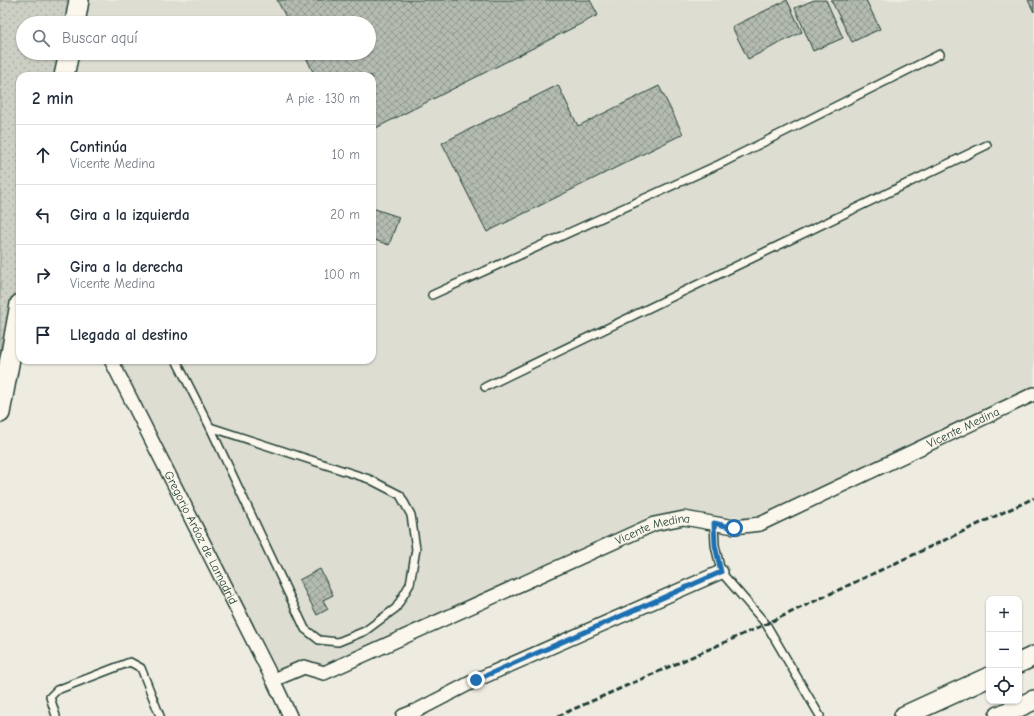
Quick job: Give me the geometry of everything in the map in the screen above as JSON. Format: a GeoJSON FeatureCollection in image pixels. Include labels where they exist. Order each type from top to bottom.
{"type":"FeatureCollection","features":[{"type":"Feature","properties":{"kind":"main road"},"geometry":{"type":"LineString","coordinates":[[76,16],[79,0]]}},
{"type":"Feature","properties":{"kind":"main road"},"geometry":{"type":"LineString","coordinates":[[65,72],[67,60]]}},
{"type":"Feature","properties":{"kind":"main road"},"geometry":{"type":"LineString","coordinates":[[0,413],[16,326]]}},
{"type":"Feature","properties":{"kind":"main road"},"geometry":{"type":"LineString","coordinates":[[1022,662],[1034,656]]}},
{"type":"Feature","properties":{"kind":"main road"},"geometry":{"type":"LineString","coordinates":[[904,716],[986,678]]}},
{"type":"Feature","properties":{"kind":"main road"},"geometry":{"type":"LineString","coordinates":[[999,716],[1034,700]]}},
{"type":"Feature","properties":{"kind":"street","name":"Gregorio Aráoz de Lamadrid"},"geometry":{"type":"LineString","coordinates":[[113,364],[290,716]]}},
{"type":"Feature","properties":{"kind":"street","name":"Vicente Medina"},"geometry":{"type":"LineString","coordinates":[[273,680],[304,667],[324,673],[654,524],[684,518],[734,528],[760,524],[1034,394]]}},
{"type":"Feature","properties":{"kind":"street"},"geometry":{"type":"LineString","coordinates":[[403,716],[418,710],[476,680],[721,572]]}},
{"type":"Feature","properties":{"kind":"lane"},"geometry":{"type":"LineString","coordinates":[[432,295],[720,164],[940,54]]}},
{"type":"Feature","properties":{"kind":"lane"},"geometry":{"type":"LineString","coordinates":[[485,387],[987,145]]}},
{"type":"Feature","properties":{"kind":"lane"},"geometry":{"type":"LineString","coordinates":[[178,364],[210,427],[305,628],[319,640],[338,642],[365,631],[396,608],[410,584],[416,549],[411,515],[400,495],[369,479],[210,427]]}},
{"type":"Feature","properties":{"kind":"lane"},"geometry":{"type":"LineString","coordinates":[[714,523],[715,545],[721,572],[766,624],[820,716]]}},
{"type":"Feature","properties":{"kind":"lane"},"geometry":{"type":"LineString","coordinates":[[56,716],[50,697],[57,690],[130,662],[141,668],[160,716]]}},
{"type":"Feature","properties":{"kind":"shaded area"},"geometry":{"type":"Polygon","coordinates":[[[0,0],[79,0],[76,16],[16,16],[16,60],[67,60],[65,72],[16,72],[16,326],[0,413],[0,0]]]}},
{"type":"Feature","properties":{"kind":"shaded area"},"geometry":{"type":"Polygon","coordinates":[[[79,0],[1034,0],[1034,394],[760,524],[684,518],[324,673],[304,667],[273,680],[113,364],[376,364],[376,72],[65,72],[67,60],[376,60],[376,16],[76,16],[79,0]]]}},
{"type":"Feature","properties":{"kind":"building"},"geometry":{"type":"Polygon","coordinates":[[[277,0],[590,0],[598,15],[376,128],[376,72],[313,72],[307,60],[376,60],[376,16],[285,16],[277,0]]]}},
{"type":"Feature","properties":{"kind":"building"},"geometry":{"type":"Polygon","coordinates":[[[787,0],[802,32],[748,59],[732,27],[787,0]]]}},
{"type":"Feature","properties":{"kind":"building"},"geometry":{"type":"Polygon","coordinates":[[[814,0],[826,0],[843,38],[813,51],[795,8],[814,0]]]}},
{"type":"Feature","properties":{"kind":"building"},"geometry":{"type":"Polygon","coordinates":[[[831,0],[866,0],[880,29],[852,42],[831,0]]]}},
{"type":"Feature","properties":{"kind":"building"},"geometry":{"type":"Polygon","coordinates":[[[1028,0],[1034,0],[1034,12],[1028,0]]]}},
{"type":"Feature","properties":{"kind":"building"},"geometry":{"type":"Polygon","coordinates":[[[558,85],[578,126],[659,86],[683,134],[487,232],[442,143],[558,85]]]}},
{"type":"Feature","properties":{"kind":"building"},"geometry":{"type":"Polygon","coordinates":[[[376,209],[399,217],[389,245],[376,240],[376,209]]]}},
{"type":"Feature","properties":{"kind":"building"},"geometry":{"type":"Polygon","coordinates":[[[320,569],[333,595],[323,600],[328,609],[317,615],[299,580],[320,569]]]}},
{"type":"Feature","properties":{"kind":"railway"},"geometry":{"type":"LineString","coordinates":[[558,716],[766,624],[1034,498]]}},
{"type":"Feature","properties":{"kind":"route"},"geometry":{"type":"LineString","coordinates":[[476,680],[721,572],[715,545],[714,523],[734,528]]}}]}
